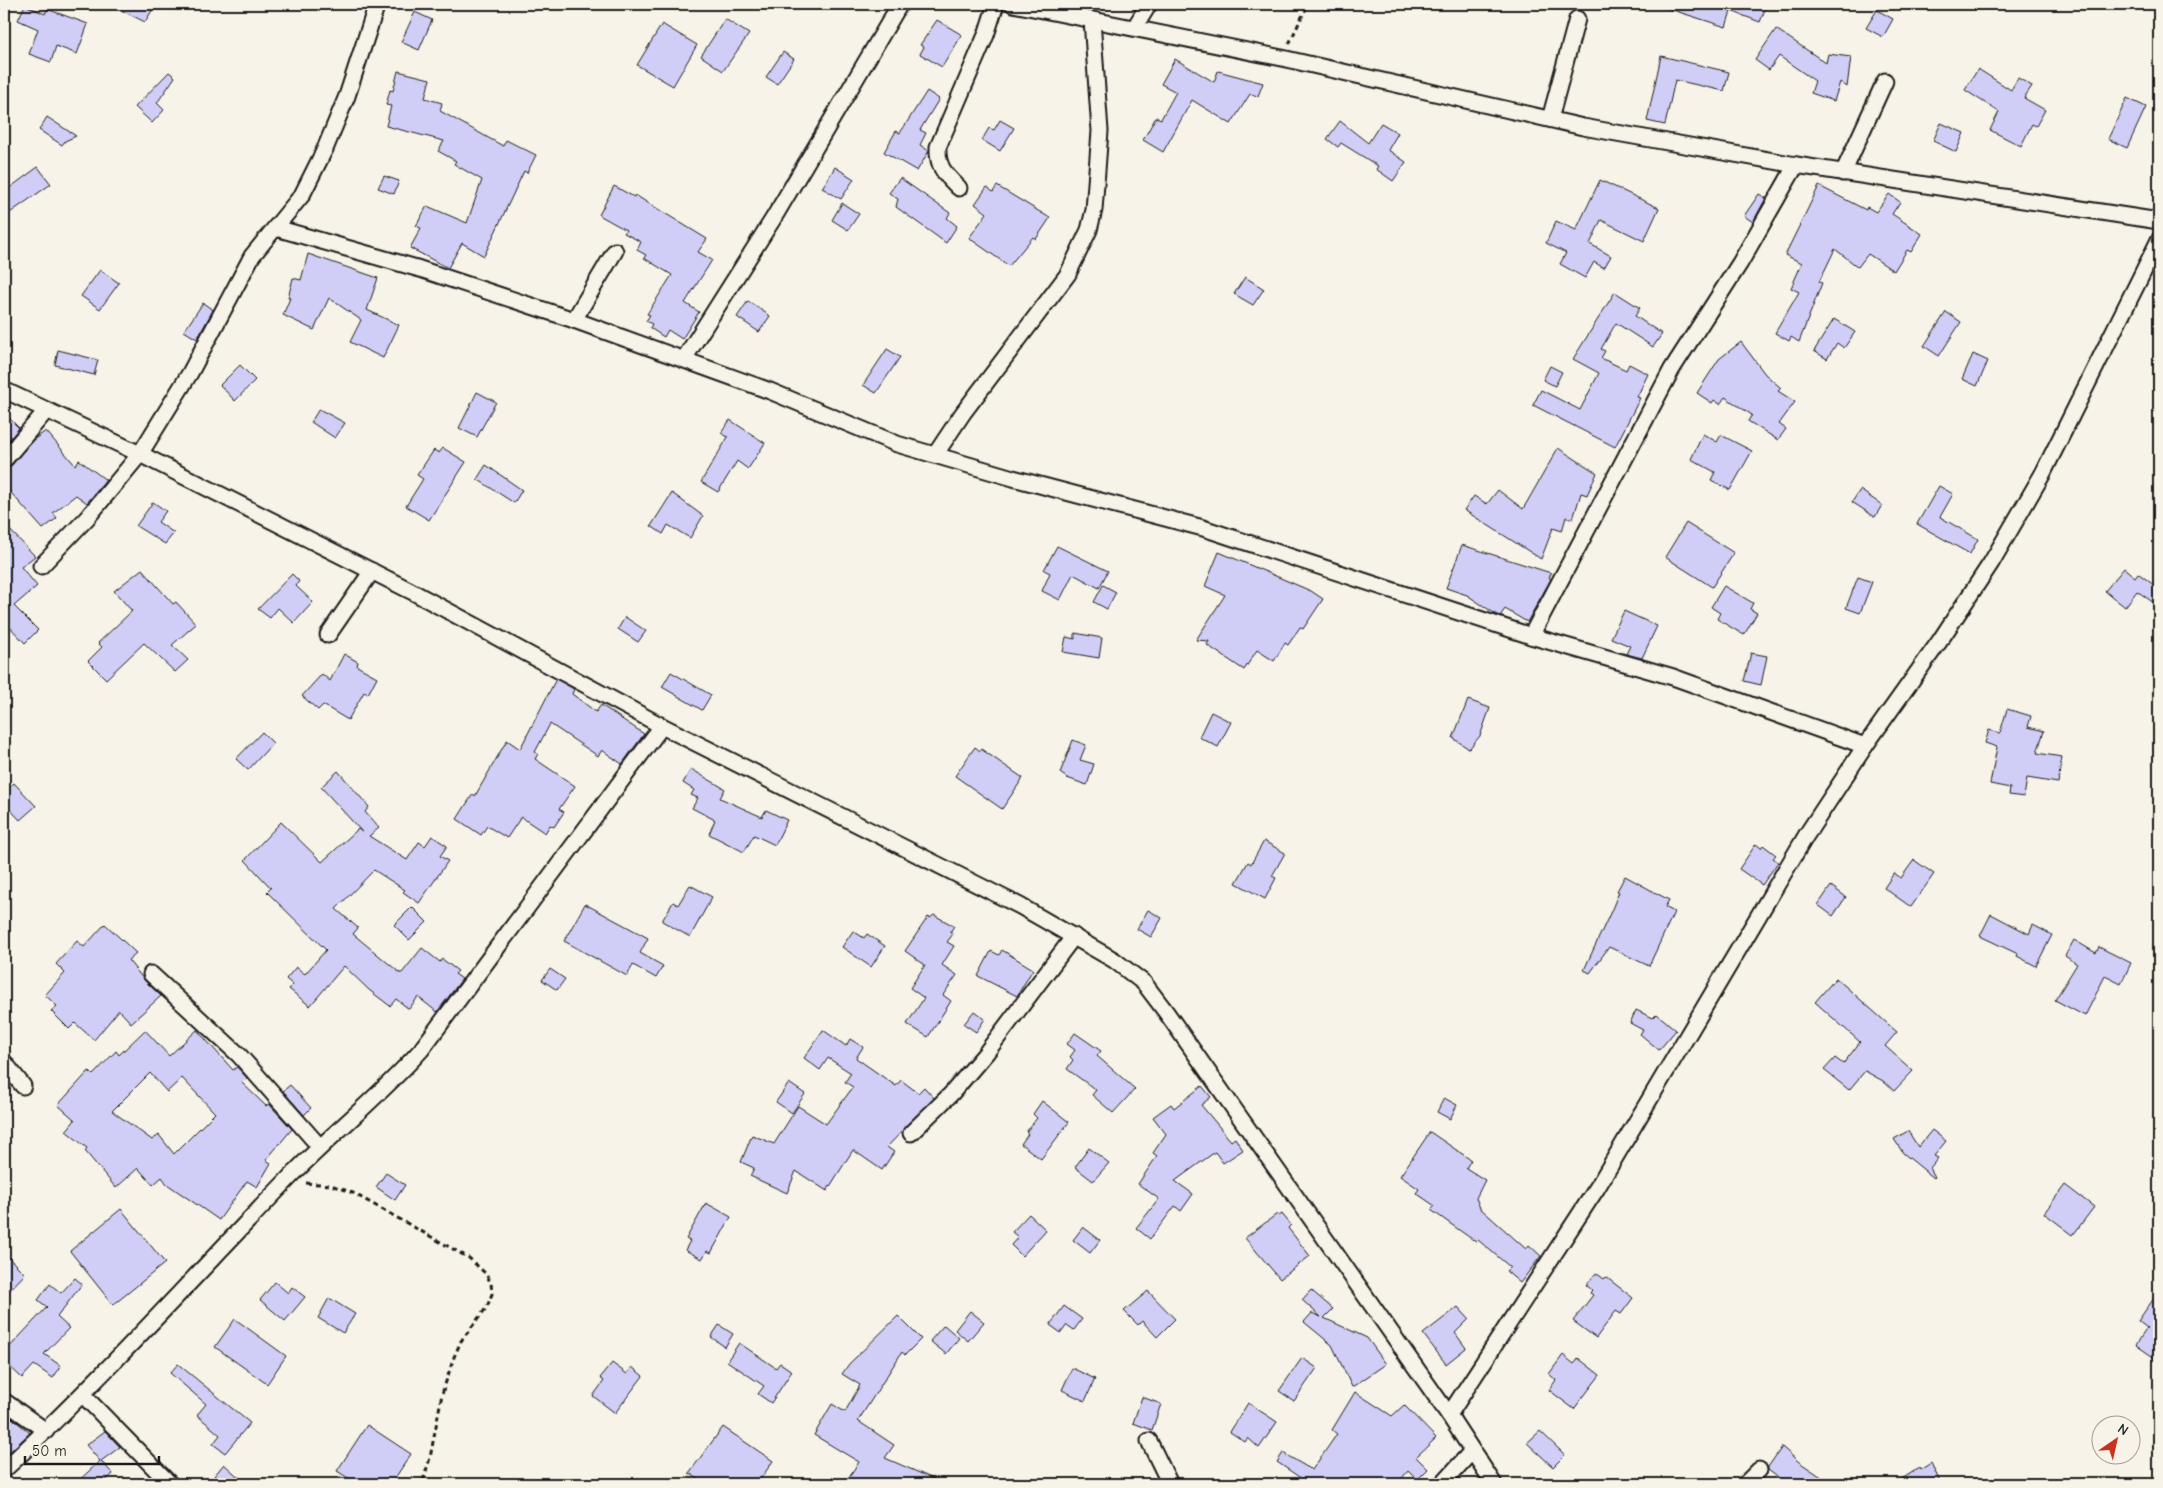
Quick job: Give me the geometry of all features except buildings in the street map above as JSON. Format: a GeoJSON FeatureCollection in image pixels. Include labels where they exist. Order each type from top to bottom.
{"type":"FeatureCollection","features":[{"type":"Feature","properties":{"kind":"street"},"geometry":{"type":"LineString","coordinates":[[41,566],[87,518],[140,454],[195,365],[252,256],[302,195],[325,149],[346,96],[377,4]]}},
{"type":"Feature","properties":{"kind":"street"},"geometry":{"type":"LineString","coordinates":[[684,359],[782,203],[900,4]]}},
{"type":"Feature","properties":{"kind":"street"},"geometry":{"type":"LineString","coordinates":[[959,188],[942,171],[938,160],[938,147],[986,35],[996,4]]}},
{"type":"Feature","properties":{"kind":"street"},"geometry":{"type":"LineString","coordinates":[[1014,4],[1092,20],[1135,26],[1550,119],[1843,173],[2159,221]]}},
{"type":"Feature","properties":{"kind":"street"},"geometry":{"type":"LineString","coordinates":[[1135,26],[1149,4]]}},
{"type":"Feature","properties":{"kind":"street"},"geometry":{"type":"LineString","coordinates":[[1550,119],[1577,19]]}},
{"type":"Feature","properties":{"kind":"street"},"geometry":{"type":"LineString","coordinates":[[935,454],[963,413],[1068,274],[1089,230],[1094,210],[1100,132],[1092,20]]}},
{"type":"Feature","properties":{"kind":"street"},"geometry":{"type":"LineString","coordinates":[[1843,173],[1885,81]]}},
{"type":"Feature","properties":{"kind":"street"},"geometry":{"type":"LineString","coordinates":[[1531,636],[1672,369],[1740,263],[1796,165]]}},
{"type":"Feature","properties":{"kind":"street"},"geometry":{"type":"LineString","coordinates":[[276,228],[420,269],[574,320],[684,359],[897,444],[1013,478],[1203,528],[1531,636],[1673,677],[1865,746]]}},
{"type":"Feature","properties":{"kind":"street"},"geometry":{"type":"LineString","coordinates":[[1448,1415],[1597,1188],[1807,834],[1991,563],[2042,476],[2159,240]]}},
{"type":"Feature","properties":{"kind":"street"},"geometry":{"type":"LineString","coordinates":[[574,320],[615,251]]}},
{"type":"Feature","properties":{"kind":"street"},"geometry":{"type":"LineString","coordinates":[[4,390],[140,454],[372,571],[662,726],[1020,906],[1114,960],[1144,983],[1448,1415],[1494,1484]]}},
{"type":"Feature","properties":{"kind":"street"},"geometry":{"type":"LineString","coordinates":[[4,460],[46,411]]}},
{"type":"Feature","properties":{"kind":"street"},"geometry":{"type":"LineString","coordinates":[[328,635],[372,571]]}},
{"type":"Feature","properties":{"kind":"street"},"geometry":{"type":"LineString","coordinates":[[4,1470],[83,1395],[320,1147],[394,1080],[421,1050],[662,726]]}},
{"type":"Feature","properties":{"kind":"street"},"geometry":{"type":"LineString","coordinates":[[911,1133],[951,1094],[986,1053],[1074,936]]}},
{"type":"Feature","properties":{"kind":"street"},"geometry":{"type":"LineString","coordinates":[[152,974],[239,1055],[320,1147]]}},
{"type":"Feature","properties":{"kind":"street"},"geometry":{"type":"LineString","coordinates":[[4,1062],[23,1086]]}},
{"type":"Feature","properties":{"kind":"street"},"geometry":{"type":"LineString","coordinates":[[83,1395],[170,1484]]}},
{"type":"Feature","properties":{"kind":"street"},"geometry":{"type":"LineString","coordinates":[[4,1401],[46,1431]]}},
{"type":"Feature","properties":{"kind":"street"},"geometry":{"type":"LineString","coordinates":[[1149,1441],[1170,1484]]}},
{"type":"Feature","properties":{"kind":"street"},"geometry":{"type":"LineString","coordinates":[[1442,1484],[1472,1451]]}},
{"type":"Feature","properties":{"kind":"street"},"geometry":{"type":"LineString","coordinates":[[1746,1484],[1759,1470]]}},
{"type":"Feature","properties":{"kind":"path"},"geometry":{"type":"LineString","coordinates":[[1282,58],[1308,4]]}},
{"type":"Feature","properties":{"kind":"path"},"geometry":{"type":"LineString","coordinates":[[285,1183],[331,1185],[353,1193],[469,1258],[478,1265],[491,1283],[492,1294],[487,1306],[462,1341],[442,1394],[430,1458],[422,1484]]}}]}
